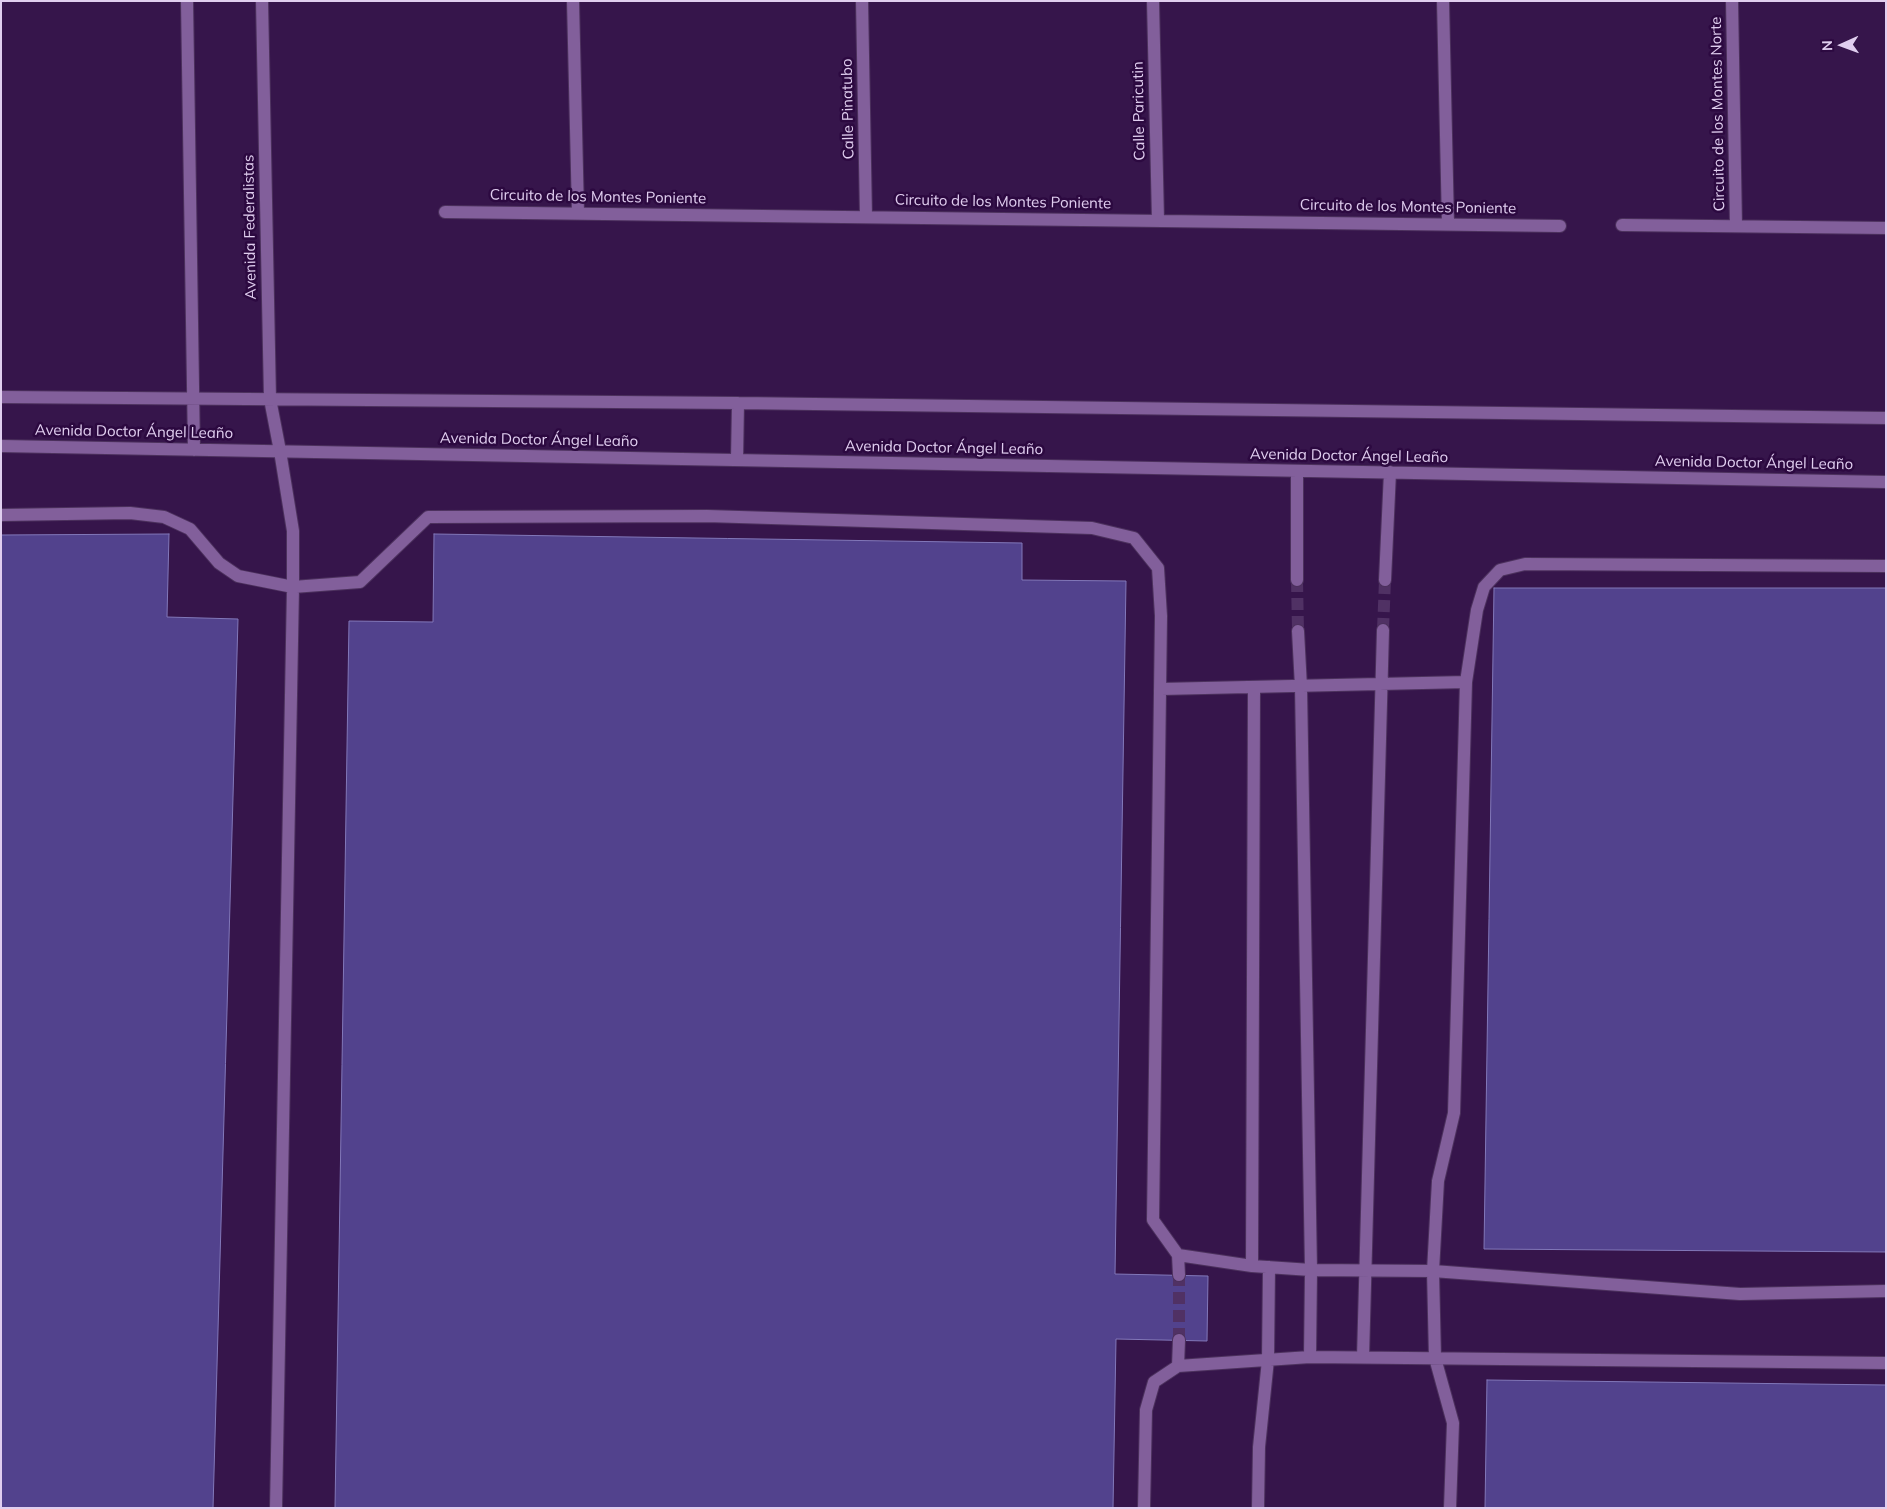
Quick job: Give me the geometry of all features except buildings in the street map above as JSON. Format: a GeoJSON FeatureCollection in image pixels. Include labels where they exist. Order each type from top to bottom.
{"type":"FeatureCollection","features":[{"type":"Feature","properties":{"kind":"street"},"geometry":{"type":"LineString","coordinates":[[187,1],[194,450]]}},
{"type":"Feature","properties":{"kind":"street","name":"Avenida Federalistas"},"geometry":{"type":"LineString","coordinates":[[262,1],[270,400],[293,531],[294,587],[276,1508]]}},
{"type":"Feature","properties":{"kind":"street"},"geometry":{"type":"LineString","coordinates":[[573,1],[578,213]]}},
{"type":"Feature","properties":{"kind":"street","name":"Calle Pinatubo"},"geometry":{"type":"LineString","coordinates":[[862,1],[866,217]]}},
{"type":"Feature","properties":{"kind":"street","name":"Calle Paricutin"},"geometry":{"type":"LineString","coordinates":[[1153,1],[1158,220]]}},
{"type":"Feature","properties":{"kind":"street"},"geometry":{"type":"LineString","coordinates":[[1444,1],[1448,224]]}},
{"type":"Feature","properties":{"kind":"street","name":"Circuito de los Montes Norte"},"geometry":{"type":"LineString","coordinates":[[1732,1],[1736,226]]}},
{"type":"Feature","properties":{"kind":"street","name":"Circuito de los Montes Poniente"},"geometry":{"type":"LineString","coordinates":[[445,212],[1560,226]]}},
{"type":"Feature","properties":{"kind":"street"},"geometry":{"type":"LineString","coordinates":[[1622,225],[1886,228]]}},
{"type":"Feature","properties":{"kind":"street"},"geometry":{"type":"LineString","coordinates":[[1,396],[738,403],[1886,418]]}},
{"type":"Feature","properties":{"kind":"street"},"geometry":{"type":"LineString","coordinates":[[738,403],[738,460]]}},
{"type":"Feature","properties":{"kind":"street","name":"Avenida Doctor Ángel Leaño"},"geometry":{"type":"LineString","coordinates":[[1,446],[1886,482]]}},
{"type":"Feature","properties":{"kind":"street"},"geometry":{"type":"LineString","coordinates":[[1297,472],[1297,580]]}},
{"type":"Feature","properties":{"kind":"street"},"geometry":{"type":"LineString","coordinates":[[1385,580],[1390,472]]}},
{"type":"Feature","properties":{"kind":"street"},"geometry":{"type":"LineString","coordinates":[[1,516],[130,512],[164,517],[190,529],[219,563],[238,576],[294,587],[360,582],[428,517],[707,516],[1092,528],[1134,538],[1158,568],[1161,616],[1153,1220],[1178,1255],[1179,1275]]}},
{"type":"Feature","properties":{"kind":"street"},"geometry":{"type":"LineString","coordinates":[[1450,1508],[1453,1423],[1435,1358],[1433,1271],[1438,1182],[1454,1113],[1466,682],[1477,610],[1484,587],[1500,570],[1525,564],[1886,566]]}},
{"type":"Feature","properties":{"kind":"street"},"geometry":{"type":"LineString","coordinates":[[1363,1357],[1382,630]]}},
{"type":"Feature","properties":{"kind":"street"},"geometry":{"type":"LineString","coordinates":[[1298,632],[1302,687],[1311,1270],[1310,1357]]}},
{"type":"Feature","properties":{"kind":"street"},"geometry":{"type":"LineString","coordinates":[[1161,690],[1466,682]]}},
{"type":"Feature","properties":{"kind":"street"},"geometry":{"type":"LineString","coordinates":[[1252,1266],[1254,687]]}},
{"type":"Feature","properties":{"kind":"street"},"geometry":{"type":"LineString","coordinates":[[1178,1255],[1252,1266],[1364,1272],[1433,1271],[1740,1294],[1886,1291]]}},
{"type":"Feature","properties":{"kind":"street"},"geometry":{"type":"LineString","coordinates":[[1258,1508],[1259,1448],[1268,1360],[1269,1267]]}},
{"type":"Feature","properties":{"kind":"street"},"geometry":{"type":"LineString","coordinates":[[1178,1366],[1179,1340]]}},
{"type":"Feature","properties":{"kind":"street"},"geometry":{"type":"LineString","coordinates":[[1144,1508],[1146,1410],[1154,1382],[1178,1366],[1310,1357],[1886,1363]]}},
{"type":"Feature","properties":{"kind":"tunnel"},"geometry":{"type":"LineString","coordinates":[[1297,580],[1298,631]]}},
{"type":"Feature","properties":{"kind":"tunnel"},"geometry":{"type":"LineString","coordinates":[[1383,630],[1385,580]]}},
{"type":"Feature","properties":{"kind":"tunnel"},"geometry":{"type":"LineString","coordinates":[[1179,1275],[1179,1340]]}}]}
